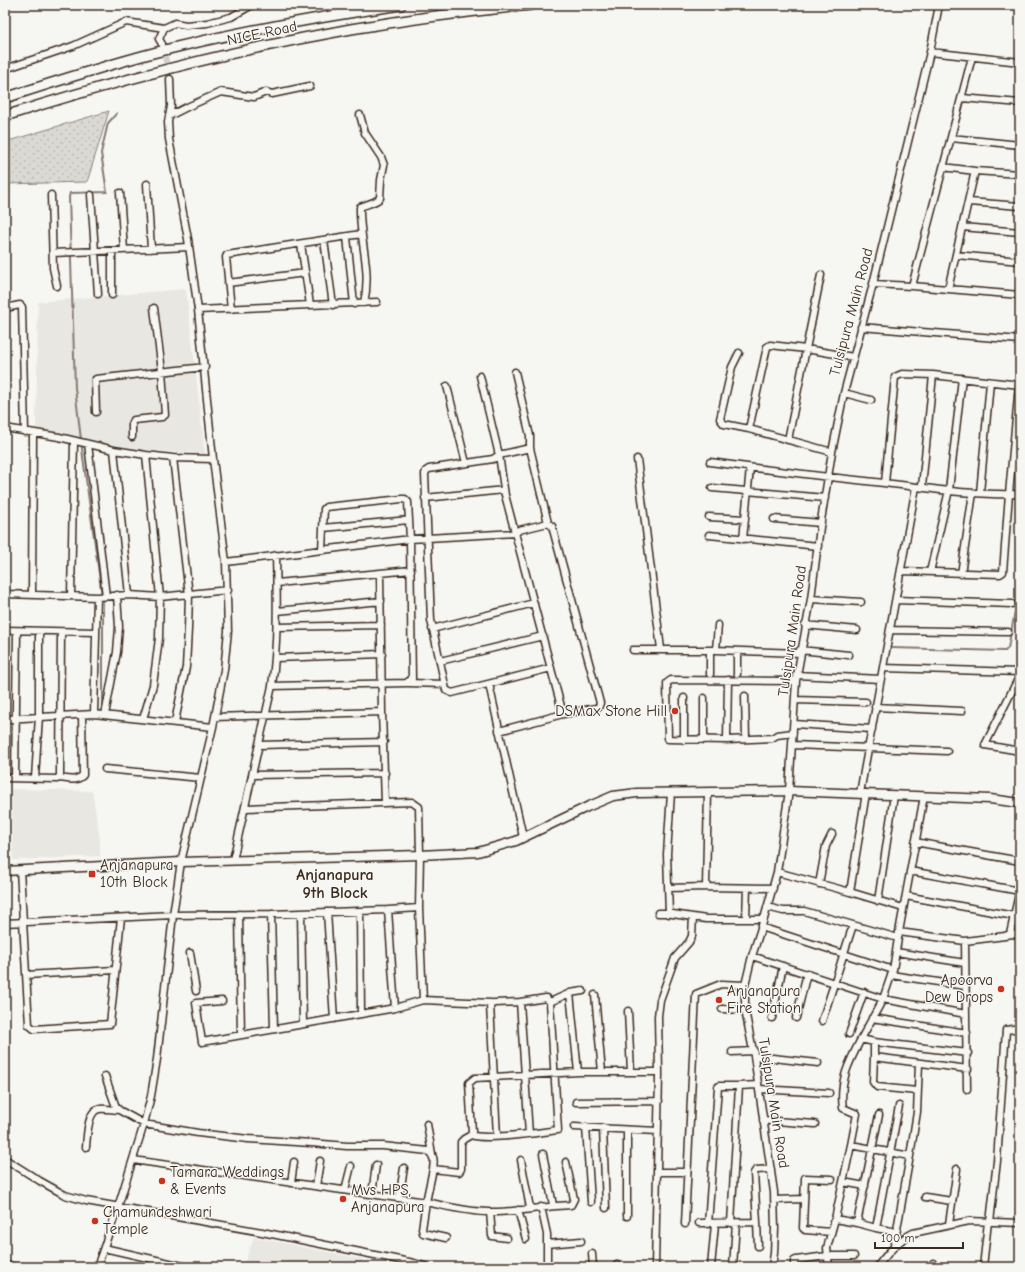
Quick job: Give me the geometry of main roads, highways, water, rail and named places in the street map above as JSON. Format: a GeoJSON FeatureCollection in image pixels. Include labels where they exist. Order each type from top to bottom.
{"type":"FeatureCollection","features":[{"type":"Feature","properties":{"kind":"highway","name":"NICE Road"},"geometry":{"type":"LineString","coordinates":[[5,98],[153,54],[193,44],[254,30],[401,5]]}},
{"type":"Feature","properties":{"kind":"highway","name":"NICE Road"},"geometry":{"type":"LineString","coordinates":[[5,116],[197,61],[290,41],[352,29],[531,5]]}},
{"type":"Feature","properties":{"kind":"main road"},"geometry":{"type":"LineString","coordinates":[[5,871],[181,862],[478,852],[516,841],[613,796],[637,793],[789,791],[990,798],[1020,803]]}},
{"type":"Feature","properties":{"kind":"waterway"},"geometry":{"type":"LineString","coordinates":[[103,710],[103,603],[75,388],[69,197],[70,193],[107,192],[101,153],[108,123],[117,113]]}},
{"type":"Feature","properties":{"kind":"waterway"},"geometry":{"type":"LineString","coordinates":[[892,648],[1005,651],[1008,648],[1015,612],[1020,602]]}},
{"type":"Feature","properties":{"kind":"tunnel"},"geometry":{"type":"LineString","coordinates":[[163,48],[170,79]]}},
{"type":"Feature","properties":{"kind":"place","name":"DSMax Stone Hill"},"geometry":{"type":"Point","coordinates":[675,711]}},
{"type":"Feature","properties":{"kind":"place","name":"Anjanapura 10th Block"},"geometry":{"type":"Point","coordinates":[92,874]}},
{"type":"Feature","properties":{"kind":"place","name":"Apoorva Dew Drops"},"geometry":{"type":"Point","coordinates":[1001,989]}},
{"type":"Feature","properties":{"kind":"place","name":"Anjanapura Fire Station"},"geometry":{"type":"Point","coordinates":[719,1000]}},
{"type":"Feature","properties":{"kind":"place","name":"Tamara Weddings & Events"},"geometry":{"type":"Point","coordinates":[162,1181]}},
{"type":"Feature","properties":{"kind":"place","name":"Mvs HPS, Anjanapura"},"geometry":{"type":"Point","coordinates":[343,1199]}},
{"type":"Feature","properties":{"kind":"place","name":"Chamundeshwari Temple"},"geometry":{"type":"Point","coordinates":[95,1221]}},
{"type":"Feature","properties":{"kind":"district","name":"Anjanapura 9th Block"},"geometry":{"type":"Point","coordinates":[335,883]}}]}
